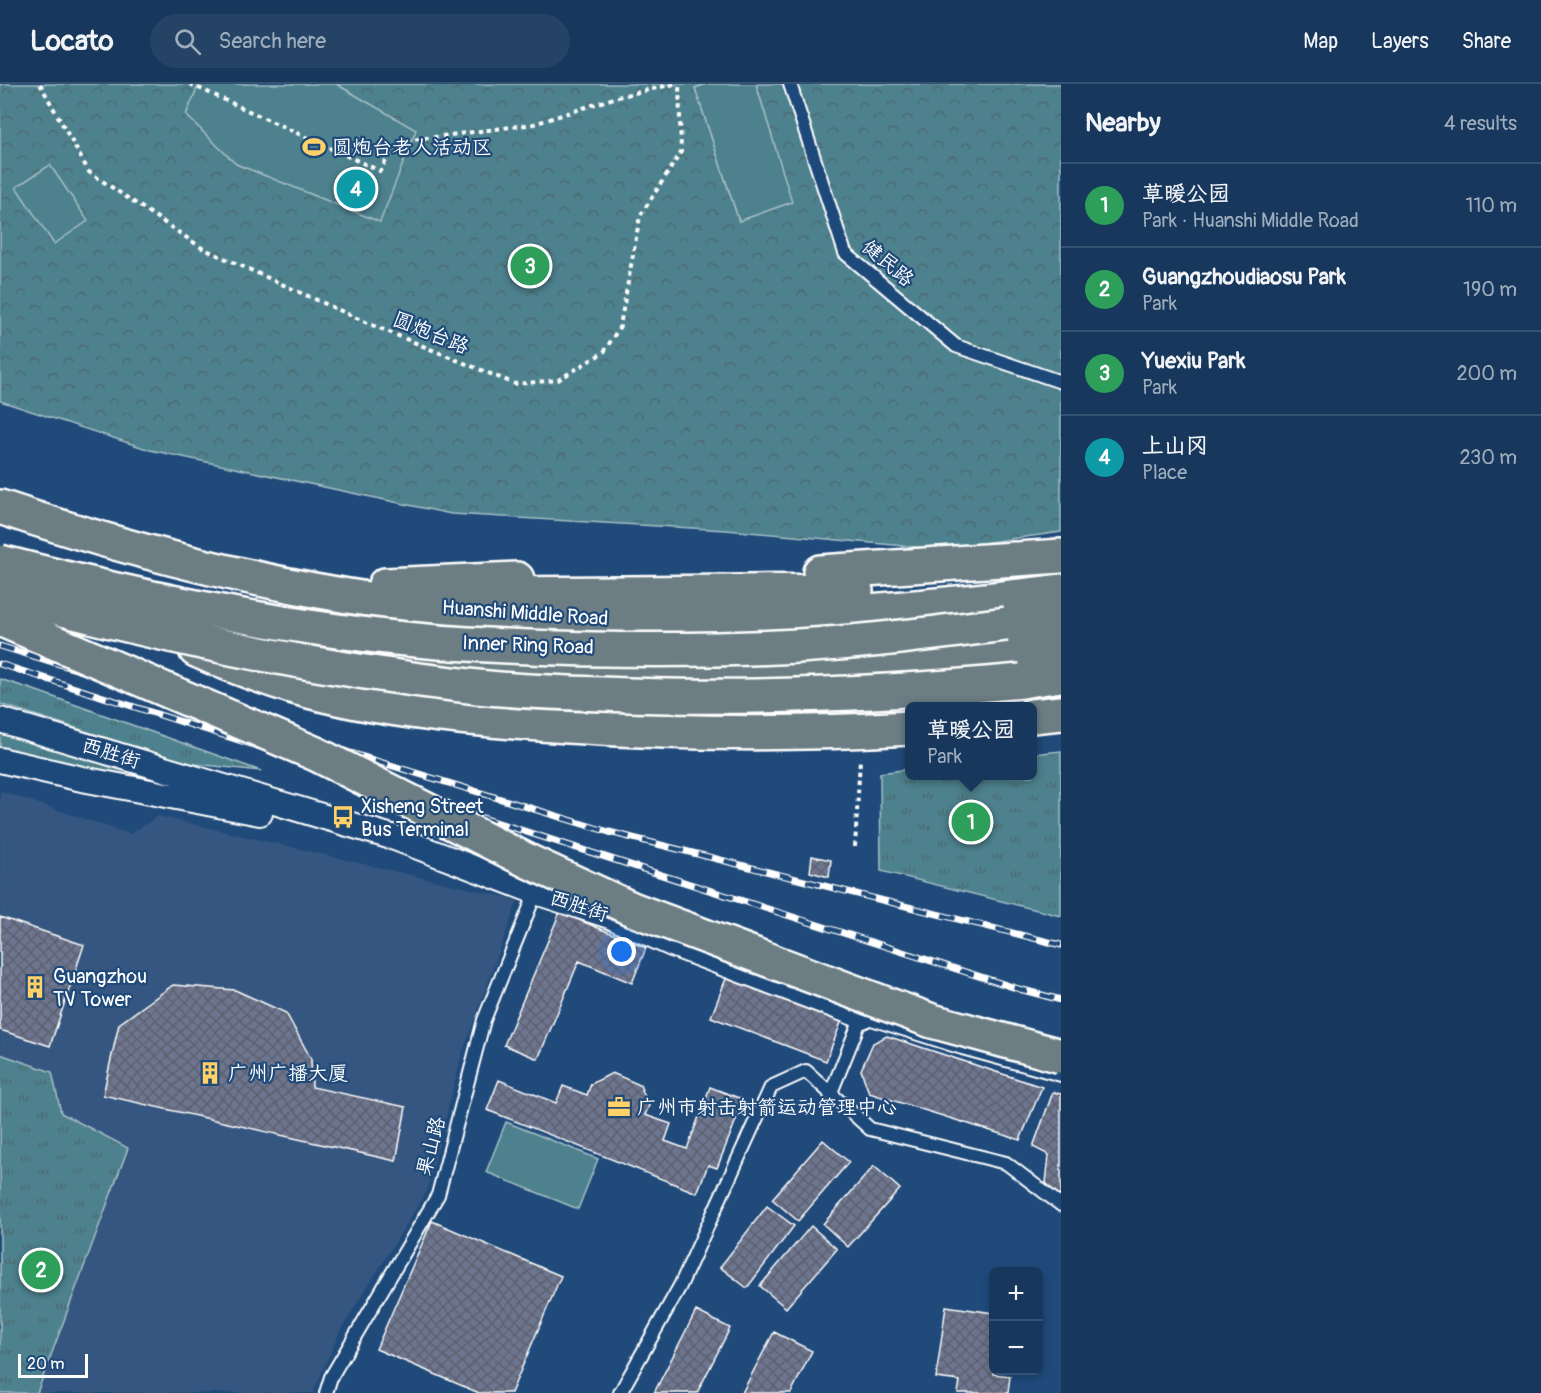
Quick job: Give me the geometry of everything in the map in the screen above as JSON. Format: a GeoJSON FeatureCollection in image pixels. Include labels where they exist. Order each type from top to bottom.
{"type":"FeatureCollection","features":[{"type":"Feature","properties":{"kind":"highway","name":"Huanshi Middle Road"},"geometry":{"type":"LineString","coordinates":[[0,507],[165,558],[294,586],[394,602],[503,614],[580,619],[662,620],[798,616],[887,610],[1061,591]]}},
{"type":"Feature","properties":{"kind":"highway"},"geometry":{"type":"LineString","coordinates":[[0,553],[185,615],[252,633],[339,652],[463,669],[525,674],[661,677],[796,673],[976,659],[1061,648]]}},
{"type":"Feature","properties":{"kind":"highway"},"geometry":{"type":"LineString","coordinates":[[294,586],[838,572],[1061,556]]}},
{"type":"Feature","properties":{"kind":"highway","name":"Inner Ring Road"},"geometry":{"type":"LineString","coordinates":[[0,562],[74,581],[217,612],[338,630],[466,644],[644,649],[797,646],[891,638],[1061,616]]}},
{"type":"Feature","properties":{"kind":"highway"},"geometry":{"type":"LineString","coordinates":[[294,586],[392,594],[831,592],[910,589],[1061,576]]}},
{"type":"Feature","properties":{"kind":"highway"},"geometry":{"type":"LineString","coordinates":[[99,587],[170,637],[197,651],[293,687]]}},
{"type":"Feature","properties":{"kind":"highway"},"geometry":{"type":"LineString","coordinates":[[0,592],[95,628],[245,675],[293,687],[455,717],[704,734],[767,734],[905,728]]}},
{"type":"Feature","properties":{"kind":"highway"},"geometry":{"type":"LineString","coordinates":[[0,592],[89,617],[270,657],[479,687],[659,697],[766,697],[924,690],[1061,676]]}},
{"type":"Feature","properties":{"kind":"highway"},"geometry":{"type":"LineString","coordinates":[[0,619],[316,754],[530,862],[632,909],[932,1020],[1061,1056]]}},
{"type":"Feature","properties":{"kind":"highway"},"geometry":{"type":"LineString","coordinates":[[1037,716],[1061,713]]}},
{"type":"Feature","properties":{"kind":"street","name":"西胜街"},"geometry":{"type":"LineString","coordinates":[[0,720],[395,838],[536,892],[610,916],[672,944],[862,1016]]}},
{"type":"Feature","properties":{"kind":"street","name":"西胜街"},"geometry":{"type":"LineString","coordinates":[[0,760],[82,779],[395,838]]}},
{"type":"Feature","properties":{"kind":"lane","name":"健民路"},"geometry":{"type":"LineString","coordinates":[[790,84],[845,252],[956,346],[1061,382]]}},
{"type":"Feature","properties":{"kind":"lane","name":"果山路"},"geometry":{"type":"LineString","coordinates":[[326,1393],[331,1377],[438,1195],[484,1020],[536,892]]}},
{"type":"Feature","properties":{"kind":"lane"},"geometry":{"type":"LineString","coordinates":[[831,1095],[862,1016],[952,1045],[1061,1075]]}},
{"type":"Feature","properties":{"kind":"lane"},"geometry":{"type":"LineString","coordinates":[[620,1393],[680,1286],[771,1087],[806,1071],[870,1129],[1006,1163],[1061,1205]]}},
{"type":"Feature","properties":{"kind":"path","name":"圆炮台路"},"geometry":{"type":"LineString","coordinates":[[40,84],[89,172],[202,248],[372,325],[515,384],[558,380],[604,352],[620,326],[640,216],[681,152],[679,84]]}},
{"type":"Feature","properties":{"kind":"path"},"geometry":{"type":"LineString","coordinates":[[193,85],[380,171],[397,142],[534,124],[617,97],[674,84]]}},
{"type":"Feature","properties":{"kind":"path"},"geometry":{"type":"LineString","coordinates":[[855,847],[861,731]]}},
{"type":"Feature","properties":{"kind":"shaded area"},"geometry":{"type":"Polygon","coordinates":[[[0,791],[130,834],[158,816],[518,900],[462,1054],[427,1191],[340,1331],[313,1393],[37,1393],[128,1148],[61,1113],[51,1072],[0,1054],[0,791]]]}},
{"type":"Feature","properties":{"kind":"green space"},"geometry":{"type":"Polygon","coordinates":[[[0,84],[199,84],[186,115],[416,131],[336,84],[707,84],[695,88],[739,221],[791,202],[756,84],[1061,84],[1061,532],[938,549],[726,530],[451,514],[150,450],[0,401],[0,84]]]}},
{"type":"Feature","properties":{"kind":"green space","name":"圆炮台老人活动区"},"geometry":{"type":"Polygon","coordinates":[[[199,84],[336,84],[416,130],[380,222],[236,164],[186,115],[199,84]]]}},
{"type":"Feature","properties":{"kind":"green space"},"geometry":{"type":"Polygon","coordinates":[[[707,84],[756,84],[792,202],[739,221],[695,88],[707,84]]]}},
{"type":"Feature","properties":{"kind":"green space"},"geometry":{"type":"Polygon","coordinates":[[[50,165],[88,221],[54,244],[16,187],[50,165]]]}},
{"type":"Feature","properties":{"kind":"green space"},"geometry":{"type":"Polygon","coordinates":[[[0,679],[261,771],[186,763],[0,704],[0,679]]]}},
{"type":"Feature","properties":{"kind":"green space"},"geometry":{"type":"Polygon","coordinates":[[[0,726],[179,779],[172,789],[0,752],[0,726]]]}},
{"type":"Feature","properties":{"kind":"green space"},"geometry":{"type":"Polygon","coordinates":[[[1061,751],[1061,916],[881,871],[880,773],[905,770],[905,780],[1037,780],[1037,754],[1061,751]]]}},
{"type":"Feature","properties":{"kind":"green space"},"geometry":{"type":"Polygon","coordinates":[[[0,1054],[52,1072],[61,1113],[128,1148],[37,1393],[0,1393],[0,1054]]]}},
{"type":"Feature","properties":{"kind":"green space"},"geometry":{"type":"Polygon","coordinates":[[[506,1122],[598,1159],[578,1209],[486,1172],[506,1122]]]}},
{"type":"Feature","properties":{"kind":"building"},"geometry":{"type":"Polygon","coordinates":[[[812,856],[831,860],[829,877],[810,872],[812,856]]]}},
{"type":"Feature","properties":{"kind":"building"},"geometry":{"type":"Polygon","coordinates":[[[560,912],[646,948],[632,983],[579,961],[538,1059],[504,1045],[560,912]]]}},
{"type":"Feature","properties":{"kind":"building","name":"Guangzhou TV Tower"},"geometry":{"type":"Polygon","coordinates":[[[0,917],[84,945],[50,1046],[0,1030],[0,917]]]}},
{"type":"Feature","properties":{"kind":"building"},"geometry":{"type":"Polygon","coordinates":[[[729,971],[844,1015],[826,1061],[711,1017],[729,971]]]}},
{"type":"Feature","properties":{"kind":"building","name":"广州广播大厦"},"geometry":{"type":"Polygon","coordinates":[[[173,985],[235,990],[286,1013],[311,1059],[312,1087],[406,1107],[396,1161],[103,1095],[119,1024],[173,985]]]}},
{"type":"Feature","properties":{"kind":"building"},"geometry":{"type":"Polygon","coordinates":[[[887,1036],[1042,1087],[1020,1140],[869,1093],[861,1070],[873,1043],[887,1036]]]}},
{"type":"Feature","properties":{"kind":"building"},"geometry":{"type":"Polygon","coordinates":[[[612,1073],[640,1085],[649,1106],[645,1115],[671,1124],[665,1141],[687,1149],[710,1087],[744,1100],[717,1168],[708,1165],[697,1193],[487,1110],[499,1080],[556,1103],[563,1086],[587,1095],[591,1084],[612,1073]]]}},
{"type":"Feature","properties":{"kind":"building"},"geometry":{"type":"Polygon","coordinates":[[[1053,1092],[1061,1094],[1061,1199],[1046,1183],[1049,1155],[1033,1147],[1053,1092]]]}},
{"type":"Feature","properties":{"kind":"building"},"geometry":{"type":"Polygon","coordinates":[[[823,1140],[849,1162],[798,1221],[772,1199],[823,1140]]]}},
{"type":"Feature","properties":{"kind":"building"},"geometry":{"type":"Polygon","coordinates":[[[874,1166],[900,1189],[848,1247],[823,1224],[874,1166]]]}},
{"type":"Feature","properties":{"kind":"building"},"geometry":{"type":"Polygon","coordinates":[[[767,1206],[794,1226],[747,1288],[720,1267],[767,1206]]]}},
{"type":"Feature","properties":{"kind":"building"},"geometry":{"type":"Polygon","coordinates":[[[432,1221],[561,1276],[511,1393],[479,1393],[376,1349],[432,1221]]]}},
{"type":"Feature","properties":{"kind":"building"},"geometry":{"type":"Polygon","coordinates":[[[811,1226],[837,1249],[786,1308],[760,1286],[811,1226]]]}},
{"type":"Feature","properties":{"kind":"building"},"geometry":{"type":"Polygon","coordinates":[[[946,1306],[989,1312],[989,1375],[1010,1376],[1008,1393],[958,1393],[960,1381],[936,1378],[946,1306]]]}},
{"type":"Feature","properties":{"kind":"building"},"geometry":{"type":"Polygon","coordinates":[[[696,1311],[730,1328],[697,1393],[654,1393],[696,1311]]]}},
{"type":"Feature","properties":{"kind":"building"},"geometry":{"type":"Polygon","coordinates":[[[774,1332],[812,1351],[791,1393],[742,1393],[774,1332]]]}},
{"type":"Feature","properties":{"kind":"railway"},"geometry":{"type":"LineString","coordinates":[[0,646],[609,832],[1061,945]]}},
{"type":"Feature","properties":{"kind":"railway"},"geometry":{"type":"LineString","coordinates":[[0,664],[1019,989],[1061,1000]]}},
{"type":"Feature","properties":{"kind":"place","name":"圆炮台老人活动区"},"geometry":{"type":"Point","coordinates":[314,147]}},
{"type":"Feature","properties":{"kind":"place","name":"上山冈"},"geometry":{"type":"Point","coordinates":[356,189]}},
{"type":"Feature","properties":{"kind":"place","name":"Yuexiu Park"},"geometry":{"type":"Point","coordinates":[530,266]}},
{"type":"Feature","properties":{"kind":"place","name":"Xisheng Street Bus Terminal"},"geometry":{"type":"Point","coordinates":[343,817]}},
{"type":"Feature","properties":{"kind":"place","name":"草暖公园"},"geometry":{"type":"Point","coordinates":[971,822]}},
{"type":"Feature","properties":{"kind":"place","name":"Guangzhou TV Tower"},"geometry":{"type":"Point","coordinates":[35,987]}},
{"type":"Feature","properties":{"kind":"place","name":"广州广播大厦"},"geometry":{"type":"Point","coordinates":[210,1073]}},
{"type":"Feature","properties":{"kind":"place","name":"广州市射击射箭运动管理中心"},"geometry":{"type":"Point","coordinates":[619,1107]}},
{"type":"Feature","properties":{"kind":"place","name":"Guangzhoudiaosu Park"},"geometry":{"type":"Point","coordinates":[41,1270]}}]}
